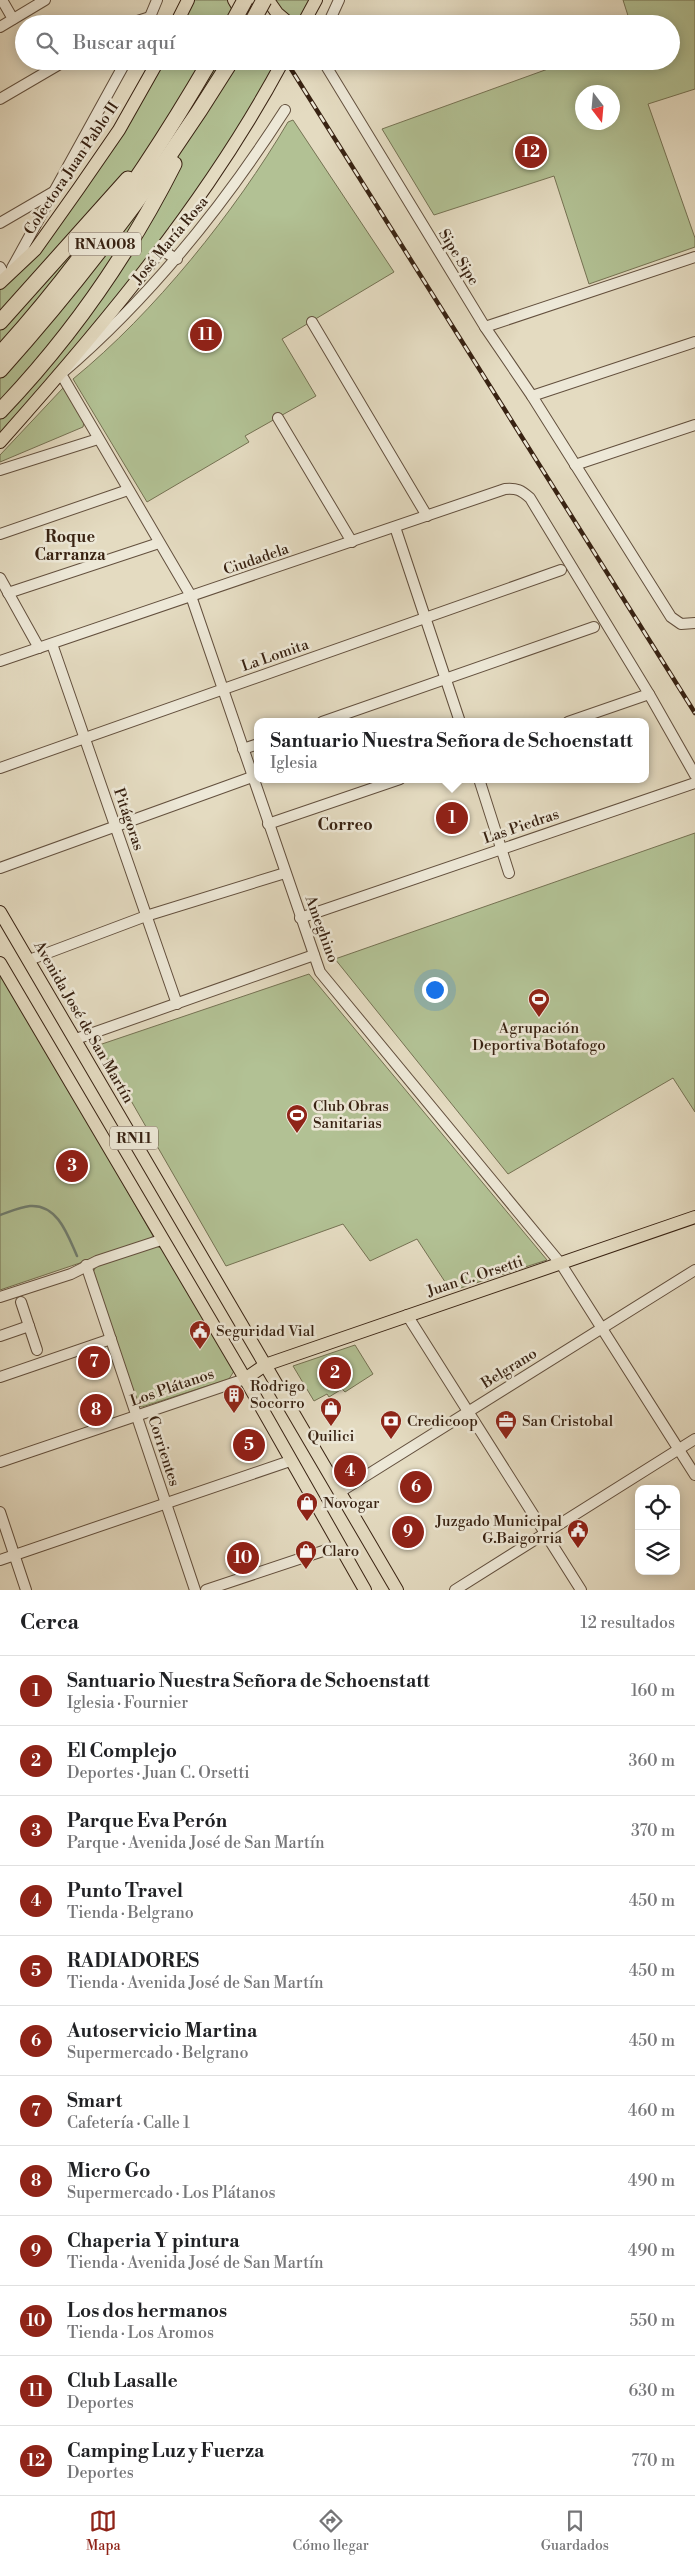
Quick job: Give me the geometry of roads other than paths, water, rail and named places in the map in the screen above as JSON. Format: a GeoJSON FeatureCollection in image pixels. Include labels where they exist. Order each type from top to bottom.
{"type":"FeatureCollection","features":[{"type":"Feature","properties":{"kind":"highway"},"geometry":{"type":"LineString","coordinates":[[237,15],[245,0]]}},
{"type":"Feature","properties":{"kind":"highway"},"geometry":{"type":"LineString","coordinates":[[255,15],[264,0]]}},
{"type":"Feature","properties":{"kind":"highway","name":"RNA008"},"geometry":{"type":"LineString","coordinates":[[0,354],[38,313],[98,236],[176,119],[205,70]]}},
{"type":"Feature","properties":{"kind":"highway","name":"RNA008"},"geometry":{"type":"LineString","coordinates":[[0,370],[92,263],[200,111],[225,70]]}},
{"type":"Feature","properties":{"kind":"highway"},"geometry":{"type":"LineString","coordinates":[[0,411],[61,340],[120,258],[144,220],[200,111]]}},
{"type":"Feature","properties":{"kind":"highway"},"geometry":{"type":"LineString","coordinates":[[0,322],[106,204],[176,119]]}},
{"type":"Feature","properties":{"kind":"main road"},"geometry":{"type":"LineString","coordinates":[[180,15],[188,0]]}},
{"type":"Feature","properties":{"kind":"main road"},"geometry":{"type":"LineString","coordinates":[[234,0],[244,15]]}},
{"type":"Feature","properties":{"kind":"main road"},"geometry":{"type":"LineString","coordinates":[[268,0],[279,15]]}},
{"type":"Feature","properties":{"kind":"main road"},"geometry":{"type":"LineString","coordinates":[[308,15],[316,0]]}},
{"type":"Feature","properties":{"kind":"main road","name":"Colectora Juan Pablo II"},"geometry":{"type":"LineString","coordinates":[[4,275],[36,250],[119,130],[153,70]]}},
{"type":"Feature","properties":{"kind":"main road"},"geometry":{"type":"LineString","coordinates":[[0,442],[60,374],[164,244],[229,153],[278,70]]}},
{"type":"Feature","properties":{"kind":"main road","name":"Avenida José de San Martín"},"geometry":{"type":"LineString","coordinates":[[0,912],[30,960],[397,1590]]}},
{"type":"Feature","properties":{"kind":"main road","name":"RN11"},"geometry":{"type":"LineString","coordinates":[[0,963],[161,1240],[245,1379],[338,1546],[365,1590]]}},
{"type":"Feature","properties":{"kind":"main road","name":"Juan C. Orsetti"},"geometry":{"type":"LineString","coordinates":[[266,1365],[695,1218]]}},
{"type":"Feature","properties":{"kind":"main road","name":"Los Plátanos"},"geometry":{"type":"LineString","coordinates":[[245,1379],[266,1365]]}},
{"type":"Feature","properties":{"kind":"street"},"geometry":{"type":"LineString","coordinates":[[0,27],[13,19],[2,0]]}},
{"type":"Feature","properties":{"kind":"street"},"geometry":{"type":"LineString","coordinates":[[20,15],[45,0]]}},
{"type":"Feature","properties":{"kind":"street"},"geometry":{"type":"LineString","coordinates":[[151,15],[157,0]]}},
{"type":"Feature","properties":{"kind":"street"},"geometry":{"type":"LineString","coordinates":[[332,15],[339,0]]}},
{"type":"Feature","properties":{"kind":"street"},"geometry":{"type":"LineString","coordinates":[[0,100],[49,70]]}},
{"type":"Feature","properties":{"kind":"street"},"geometry":{"type":"LineString","coordinates":[[4,275],[58,189],[121,70]]}},
{"type":"Feature","properties":{"kind":"street","name":"Sipe Sipe"},"geometry":{"type":"LineString","coordinates":[[328,70],[485,328],[532,396],[671,617],[681,624],[695,623]]}},
{"type":"Feature","properties":{"kind":"street","name":"José María Rosa"},"geometry":{"type":"LineString","coordinates":[[60,374],[123,318],[177,259],[246,171],[285,110]]}},
{"type":"Feature","properties":{"kind":"street"},"geometry":{"type":"LineString","coordinates":[[0,223],[58,189]]}},
{"type":"Feature","properties":{"kind":"street"},"geometry":{"type":"LineString","coordinates":[[164,244],[168,254],[177,259]]}},
{"type":"Feature","properties":{"kind":"street"},"geometry":{"type":"LineString","coordinates":[[485,328],[695,257]]}},
{"type":"Feature","properties":{"kind":"street"},"geometry":{"type":"LineString","coordinates":[[312,322],[427,516]]}},
{"type":"Feature","properties":{"kind":"street"},"geometry":{"type":"LineString","coordinates":[[532,396],[695,342]]}},
{"type":"Feature","properties":{"kind":"street","name":"Ameghino"},"geometry":{"type":"LineString","coordinates":[[60,374],[191,596],[254,782]]}},
{"type":"Feature","properties":{"kind":"street"},"geometry":{"type":"LineString","coordinates":[[278,418],[352,542]]}},
{"type":"Feature","properties":{"kind":"street"},"geometry":{"type":"LineString","coordinates":[[575,465],[695,425]]}},
{"type":"Feature","properties":{"kind":"street"},"geometry":{"type":"LineString","coordinates":[[0,470],[98,439]]}},
{"type":"Feature","properties":{"kind":"street"},"geometry":{"type":"LineString","coordinates":[[0,534],[128,490]]}},
{"type":"Feature","properties":{"kind":"street","name":"Ciudadela"},"geometry":{"type":"LineString","coordinates":[[0,661],[506,490],[522,490],[530,498],[649,694]]}},
{"type":"Feature","properties":{"kind":"street"},"geometry":{"type":"LineString","coordinates":[[395,527],[459,718]]}},
{"type":"Feature","properties":{"kind":"street"},"geometry":{"type":"LineString","coordinates":[[8,593],[159,542]]}},
{"type":"Feature","properties":{"kind":"street","name":"La Lomita"},"geometry":{"type":"LineString","coordinates":[[0,768],[561,570]]}},
{"type":"Feature","properties":{"kind":"street"},"geometry":{"type":"LineString","coordinates":[[0,578],[39,648]]}},
{"type":"Feature","properties":{"kind":"street"},"geometry":{"type":"LineString","coordinates":[[333,718],[594,627]]}},
{"type":"Feature","properties":{"kind":"street","name":"Pitágoras"},"geometry":{"type":"LineString","coordinates":[[52,644],[176,1004]]}},
{"type":"Feature","properties":{"kind":"street"},"geometry":{"type":"LineString","coordinates":[[580,718],[649,694],[695,775]]}},
{"type":"Feature","properties":{"kind":"street"},"geometry":{"type":"LineString","coordinates":[[243,749],[254,745]]}},
{"type":"Feature","properties":{"kind":"street"},"geometry":{"type":"LineString","coordinates":[[0,868],[252,776]]}},
{"type":"Feature","properties":{"kind":"street","name":"Ameghino"},"geometry":{"type":"LineString","coordinates":[[254,783],[320,972],[561,1264],[695,1476]]}},
{"type":"Feature","properties":{"kind":"street"},"geometry":{"type":"LineString","coordinates":[[268,824],[388,783]]}},
{"type":"Feature","properties":{"kind":"street"},"geometry":{"type":"LineString","coordinates":[[480,783],[509,874]]}},
{"type":"Feature","properties":{"kind":"street","name":"Las Piedras"},"geometry":{"type":"LineString","coordinates":[[300,918],[695,783]]}},
{"type":"Feature","properties":{"kind":"street"},"geometry":{"type":"LineString","coordinates":[[30,960],[146,916],[285,873]]}},
{"type":"Feature","properties":{"kind":"street"},"geometry":{"type":"LineString","coordinates":[[76,1040],[314,955]]}},
{"type":"Feature","properties":{"kind":"street"},"geometry":{"type":"LineString","coordinates":[[0,1297],[71,1274],[86,1266],[161,1240]]}},
{"type":"Feature","properties":{"kind":"street","name":"Corrientes"},"geometry":{"type":"LineString","coordinates":[[86,1266],[195,1590]]}},
{"type":"Feature","properties":{"kind":"street","name":"Belgrano"},"geometry":{"type":"LineString","coordinates":[[340,1492],[695,1270]]}},
{"type":"Feature","properties":{"kind":"street"},"geometry":{"type":"LineString","coordinates":[[21,1302],[37,1350]]}},
{"type":"Feature","properties":{"kind":"street"},"geometry":{"type":"LineString","coordinates":[[407,1316],[581,1590]]}},
{"type":"Feature","properties":{"kind":"street"},"geometry":{"type":"LineString","coordinates":[[0,1336],[29,1326]]}},
{"type":"Feature","properties":{"kind":"street"},"geometry":{"type":"LineString","coordinates":[[0,1377],[111,1339]]}},
{"type":"Feature","properties":{"kind":"street","name":"Los Plátanos"},"geometry":{"type":"LineString","coordinates":[[0,1462],[245,1379]]}},
{"type":"Feature","properties":{"kind":"street"},"geometry":{"type":"LineString","coordinates":[[455,1590],[695,1439]]}},
{"type":"Feature","properties":{"kind":"street"},"geometry":{"type":"LineString","coordinates":[[0,1560],[290,1461]]}},
{"type":"Feature","properties":{"kind":"street"},"geometry":{"type":"LineString","coordinates":[[0,1512],[26,1590]]}},
{"type":"Feature","properties":{"kind":"street"},"geometry":{"type":"LineString","coordinates":[[206,1590],[338,1546]]}},
{"type":"Feature","properties":{"kind":"waterway"},"geometry":{"type":"LineString","coordinates":[[0,1215],[18,1208],[30,1206],[48,1210],[61,1223],[77,1256]]}},
{"type":"Feature","properties":{"kind":"railway"},"geometry":{"type":"LineString","coordinates":[[248,0],[257,15]]}},
{"type":"Feature","properties":{"kind":"railway"},"geometry":{"type":"LineString","coordinates":[[292,70],[695,713]]}},
{"type":"Feature","properties":{"kind":"place","name":"Camping Luz y Fuerza"},"geometry":{"type":"Point","coordinates":[531,152]}},
{"type":"Feature","properties":{"kind":"place","name":"Club Lasalle"},"geometry":{"type":"Point","coordinates":[206,335]}},
{"type":"Feature","properties":{"kind":"place","name":"Santuario Nuestra Señora de Schoenstatt"},"geometry":{"type":"Point","coordinates":[452,818]}},
{"type":"Feature","properties":{"kind":"place","name":"Agrupación Deportiva Botafogo"},"geometry":{"type":"Point","coordinates":[539,1018]}},
{"type":"Feature","properties":{"kind":"place","name":"Club Obras Sanitarias"},"geometry":{"type":"Point","coordinates":[297,1134]}},
{"type":"Feature","properties":{"kind":"place","name":"Parque Eva Perón"},"geometry":{"type":"Point","coordinates":[72,1166]}},
{"type":"Feature","properties":{"kind":"place","name":"Seguridad Vial"},"geometry":{"type":"Point","coordinates":[200,1350]}},
{"type":"Feature","properties":{"kind":"place","name":"Smart"},"geometry":{"type":"Point","coordinates":[94,1362]}},
{"type":"Feature","properties":{"kind":"place","name":"El Complejo"},"geometry":{"type":"Point","coordinates":[335,1373]}},
{"type":"Feature","properties":{"kind":"place","name":"Micro Go"},"geometry":{"type":"Point","coordinates":[96,1410]}},
{"type":"Feature","properties":{"kind":"place","name":"Rodrigo Socorro"},"geometry":{"type":"Point","coordinates":[234,1414]}},
{"type":"Feature","properties":{"kind":"place","name":"Quilici"},"geometry":{"type":"Point","coordinates":[331,1427]}},
{"type":"Feature","properties":{"kind":"place","name":"Credicoop"},"geometry":{"type":"Point","coordinates":[391,1440]}},
{"type":"Feature","properties":{"kind":"place","name":"San Cristobal"},"geometry":{"type":"Point","coordinates":[506,1440]}},
{"type":"Feature","properties":{"kind":"place","name":"RADIADORES"},"geometry":{"type":"Point","coordinates":[249,1445]}},
{"type":"Feature","properties":{"kind":"place","name":"Punto Travel"},"geometry":{"type":"Point","coordinates":[350,1471]}},
{"type":"Feature","properties":{"kind":"place","name":"Autoservicio Martina"},"geometry":{"type":"Point","coordinates":[416,1487]}},
{"type":"Feature","properties":{"kind":"place","name":"Novogar"},"geometry":{"type":"Point","coordinates":[307,1522]}},
{"type":"Feature","properties":{"kind":"place","name":"Chaperia Y pintura"},"geometry":{"type":"Point","coordinates":[408,1532]}},
{"type":"Feature","properties":{"kind":"place","name":"Juzgado Municipal G.Baigorria"},"geometry":{"type":"Point","coordinates":[578,1549]}},
{"type":"Feature","properties":{"kind":"place","name":"Los dos hermanos"},"geometry":{"type":"Point","coordinates":[243,1558]}},
{"type":"Feature","properties":{"kind":"place","name":"Claro"},"geometry":{"type":"Point","coordinates":[306,1570]}},
{"type":"Feature","properties":{"kind":"district","name":"Roque Carranza"},"geometry":{"type":"Point","coordinates":[70,545]}},
{"type":"Feature","properties":{"kind":"district","name":"Correo"},"geometry":{"type":"Point","coordinates":[345,824]}}]}
